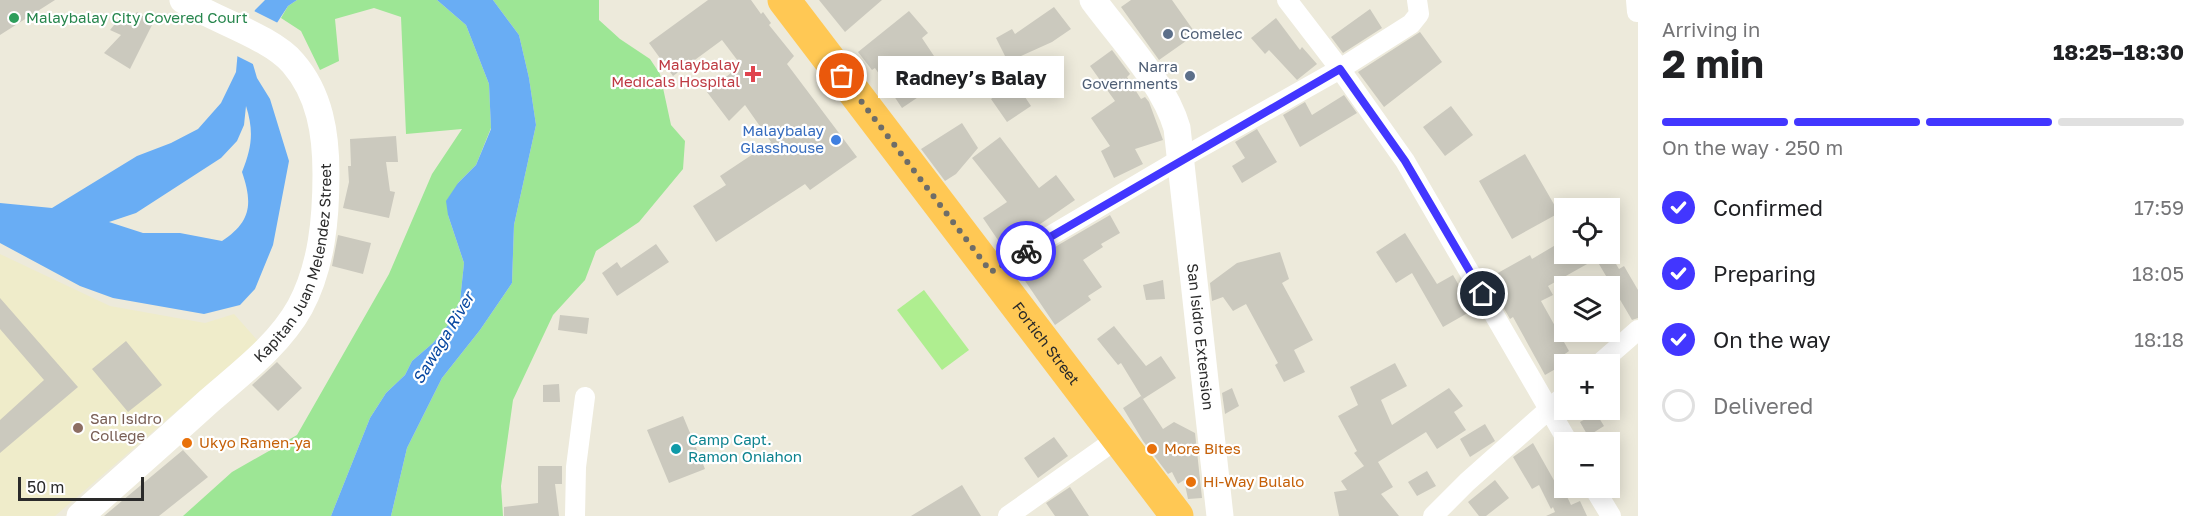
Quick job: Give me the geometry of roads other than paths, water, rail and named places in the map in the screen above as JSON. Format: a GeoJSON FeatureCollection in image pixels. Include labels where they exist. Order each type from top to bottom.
{"type":"FeatureCollection","features":[{"type":"Feature","properties":{"kind":"highway","name":"Fortich Street"},"geometry":{"type":"LineString","coordinates":[[784,0],[1177,516]]}},
{"type":"Feature","properties":{"kind":"main road","name":"Kapitan Juan Melendez Street"},"geometry":{"type":"LineString","coordinates":[[80,516],[264,352],[300,307],[317,260],[323,230],[326,201],[321,115],[304,77],[280,50],[183,0]]}},
{"type":"Feature","properties":{"kind":"main road","name":"San Isidro Extension"},"geometry":{"type":"LineString","coordinates":[[1093,0],[1170,108],[1178,128],[1220,516]]}},
{"type":"Feature","properties":{"kind":"street"},"geometry":{"type":"LineString","coordinates":[[1287,0],[1386,133],[1428,198],[1562,432]]}},
{"type":"Feature","properties":{"kind":"street"},"geometry":{"type":"LineString","coordinates":[[991,272],[1182,158],[1340,69],[1411,24],[1418,7]]}},
{"type":"Feature","properties":{"kind":"street"},"geometry":{"type":"LineString","coordinates":[[1610,354],[1638,330]]}},
{"type":"Feature","properties":{"kind":"street"},"geometry":{"type":"LineString","coordinates":[[575,516],[576,466],[585,397]]}},
{"type":"Feature","properties":{"kind":"street"},"geometry":{"type":"LineString","coordinates":[[1433,516],[1467,482],[1554,405]]}},
{"type":"Feature","properties":{"kind":"street"},"geometry":{"type":"LineString","coordinates":[[1008,516],[1118,438]]}},
{"type":"Feature","properties":{"kind":"street"},"geometry":{"type":"LineString","coordinates":[[1600,498],[1611,516]]}},
{"type":"Feature","properties":{"kind":"water"},"geometry":{"type":"Polygon","coordinates":[[[265,0],[297,0],[288,6],[252,61],[257,78],[270,99],[289,161],[273,245],[255,289],[240,305],[204,314],[113,298],[80,286],[0,243],[0,203],[52,208],[137,156],[171,143],[198,129],[221,103],[236,72],[238,50],[255,10],[265,0]],[[246,106],[244,125],[237,141],[221,158],[136,213],[109,222],[143,233],[180,233],[222,241],[232,234],[244,219],[248,203],[242,172],[251,139],[246,106]]]}},
{"type":"Feature","properties":{"kind":"water","name":"Sawaga River"},"geometry":{"type":"Polygon","coordinates":[[[437,0],[493,0],[519,35],[529,78],[536,125],[514,225],[512,283],[480,330],[442,378],[407,448],[391,516],[331,516],[370,418],[386,393],[405,375],[412,361],[433,343],[448,325],[460,301],[464,263],[448,215],[446,201],[458,183],[476,165],[491,129],[489,84],[466,25],[437,0]]]}},
{"type":"Feature","properties":{"kind":"place","name":"Malaybalay City Covered Court"},"geometry":{"type":"Point","coordinates":[14,18]}},
{"type":"Feature","properties":{"kind":"place","name":"Comelec"},"geometry":{"type":"Point","coordinates":[1168,34]}},
{"type":"Feature","properties":{"kind":"place","name":"Malaybalay Medicals Hospital"},"geometry":{"type":"Point","coordinates":[753,74]}},
{"type":"Feature","properties":{"kind":"place","name":"Radney’s Balay"},"geometry":{"type":"Point","coordinates":[842,76]}},
{"type":"Feature","properties":{"kind":"place","name":"Narra Governments"},"geometry":{"type":"Point","coordinates":[1190,76]}},
{"type":"Feature","properties":{"kind":"place","name":"Malaybalay Glasshouse"},"geometry":{"type":"Point","coordinates":[836,140]}},
{"type":"Feature","properties":{"kind":"place","name":"San Isidro College"},"geometry":{"type":"Point","coordinates":[78,428]}},
{"type":"Feature","properties":{"kind":"place","name":"Ukyo Ramen-ya"},"geometry":{"type":"Point","coordinates":[187,443]}},
{"type":"Feature","properties":{"kind":"place","name":"Camp Capt. Ramon Oniahon"},"geometry":{"type":"Point","coordinates":[676,449]}},
{"type":"Feature","properties":{"kind":"place","name":"More Bites"},"geometry":{"type":"Point","coordinates":[1152,449]}},
{"type":"Feature","properties":{"kind":"place","name":"Hi-Way Bulalo"},"geometry":{"type":"Point","coordinates":[1191,482]}}]}
